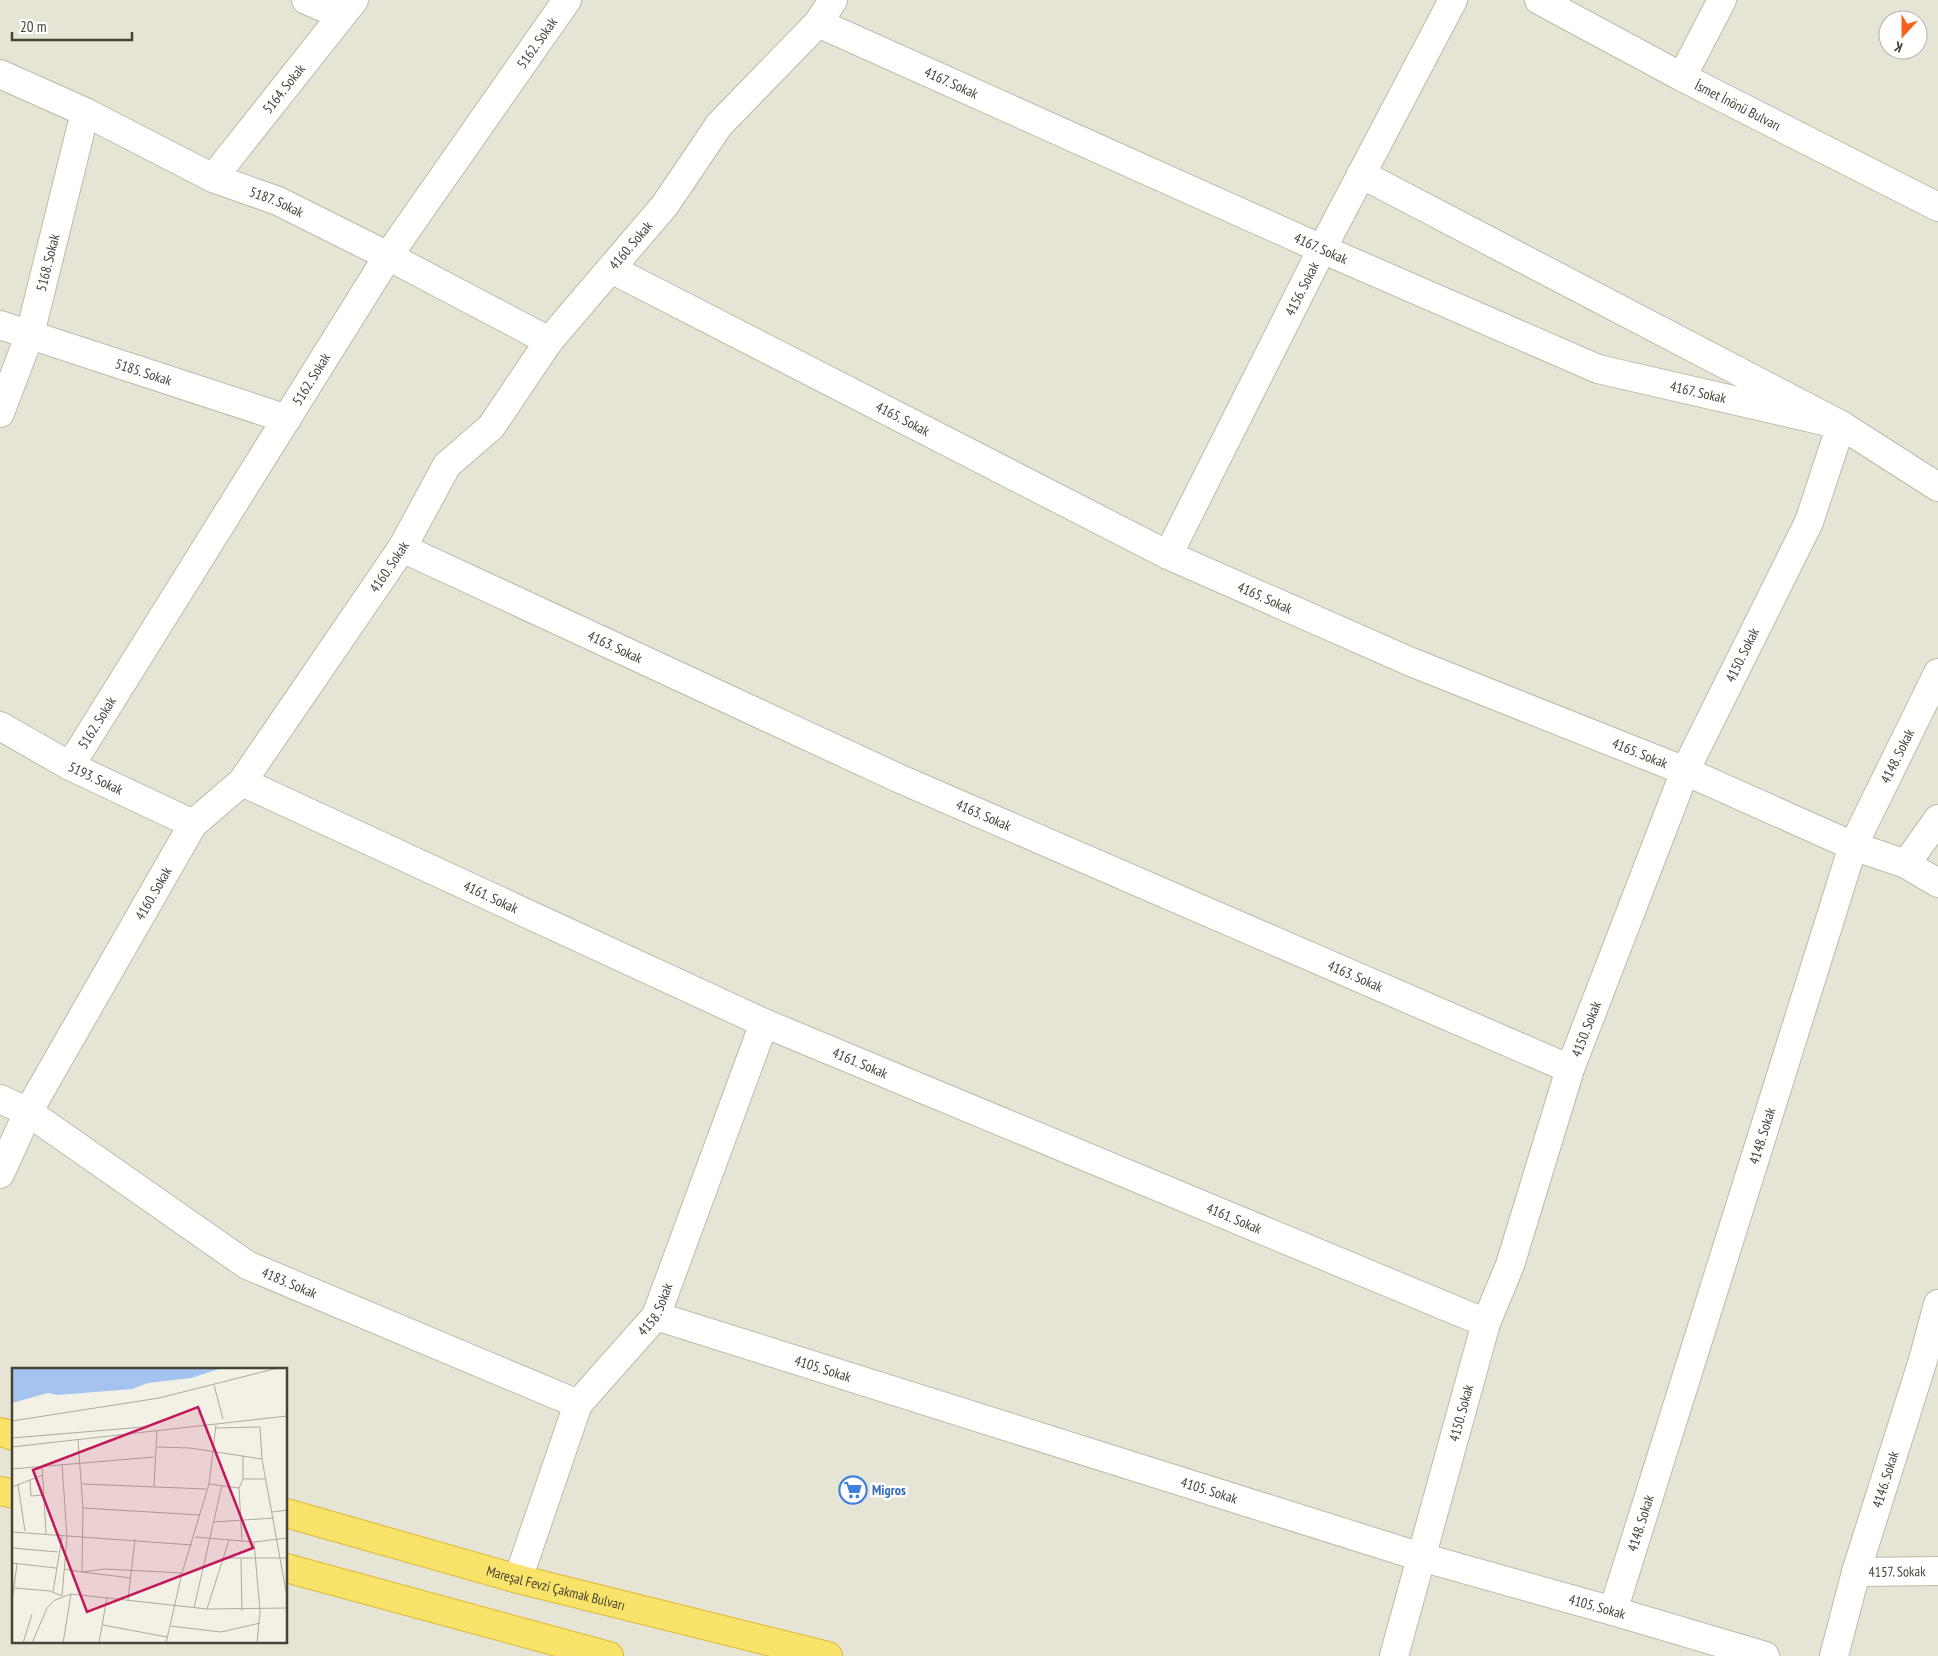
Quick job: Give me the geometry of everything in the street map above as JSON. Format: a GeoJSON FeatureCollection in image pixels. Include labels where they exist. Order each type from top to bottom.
{"type":"FeatureCollection","features":[{"type":"Feature","properties":{"kind":"highway","name":"Mareşal Fevzi Çakmak Bulvarı"},"geometry":{"type":"LineString","coordinates":[[288,1514],[518,1579],[828,1656]]}},
{"type":"Feature","properties":{"kind":"highway"},"geometry":{"type":"LineString","coordinates":[[288,1569],[609,1656]]}},
{"type":"Feature","properties":{"kind":"street"},"geometry":{"type":"LineString","coordinates":[[306,0],[348,8]]}},
{"type":"Feature","properties":{"kind":"street","name":"5162. Sokak"},"geometry":{"type":"LineString","coordinates":[[70,766],[388,256],[567,0]]}},
{"type":"Feature","properties":{"kind":"street","name":"4160. Sokak"},"geometry":{"type":"LineString","coordinates":[[0,1174],[28,1112],[193,824],[242,782],[402,548],[447,465],[491,427],[549,341],[665,205],[719,125],[818,23],[833,0]]}},
{"type":"Feature","properties":{"kind":"street","name":"4156. Sokak"},"geometry":{"type":"LineString","coordinates":[[1168,555],[1322,249],[1453,0]]}},
{"type":"Feature","properties":{"kind":"street","name":"İsmet İnönü Bulvarı"},"geometry":{"type":"LineString","coordinates":[[1539,0],[1682,77],[1938,207]]}},
{"type":"Feature","properties":{"kind":"street"},"geometry":{"type":"LineString","coordinates":[[1682,77],[1722,0]]}},
{"type":"Feature","properties":{"kind":"street","name":"5164. Sokak"},"geometry":{"type":"LineString","coordinates":[[212,178],[348,8]]}},
{"type":"Feature","properties":{"kind":"street","name":"4167. Sokak"},"geometry":{"type":"LineString","coordinates":[[818,23],[1322,249],[1598,369],[1841,424]]}},
{"type":"Feature","properties":{"kind":"street","name":"5187. Sokak"},"geometry":{"type":"LineString","coordinates":[[0,74],[85,112],[212,178],[278,202],[388,256],[549,341]]}},
{"type":"Feature","properties":{"kind":"street","name":"5168. Sokak"},"geometry":{"type":"LineString","coordinates":[[0,413],[30,334],[85,112]]}},
{"type":"Feature","properties":{"kind":"street","name":"4167. Sokak"},"geometry":{"type":"LineString","coordinates":[[1361,174],[1841,424],[1938,487]]}},
{"type":"Feature","properties":{"kind":"street","name":"4165. Sokak"},"geometry":{"type":"LineString","coordinates":[[612,269],[1168,555],[1410,662],[1685,771],[1853,846],[1906,864],[1938,883]]}},
{"type":"Feature","properties":{"kind":"street","name":"5185. Sokak"},"geometry":{"type":"LineString","coordinates":[[0,325],[287,419]]}},
{"type":"Feature","properties":{"kind":"street","name":"4150. Sokak"},"geometry":{"type":"LineString","coordinates":[[1394,1656],[1486,1323],[1510,1265],[1570,1069],[1685,771],[1809,522],[1841,424]]}},
{"type":"Feature","properties":{"kind":"street","name":"4163. Sokak"},"geometry":{"type":"LineString","coordinates":[[402,548],[898,778],[1570,1069]]}},
{"type":"Feature","properties":{"kind":"street","name":"4148. Sokak"},"geometry":{"type":"LineString","coordinates":[[1613,1611],[1853,846],[1938,674]]}},
{"type":"Feature","properties":{"kind":"street","name":"5193. Sokak"},"geometry":{"type":"LineString","coordinates":[[0,726],[70,766],[193,824]]}},
{"type":"Feature","properties":{"kind":"street","name":"4161. Sokak"},"geometry":{"type":"LineString","coordinates":[[242,782],[764,1023],[1486,1323]]}},
{"type":"Feature","properties":{"kind":"street"},"geometry":{"type":"LineString","coordinates":[[1906,864],[1938,819]]}},
{"type":"Feature","properties":{"kind":"street","name":"4158. Sokak"},"geometry":{"type":"LineString","coordinates":[[518,1579],[578,1404],[656,1316],[764,1023]]}},
{"type":"Feature","properties":{"kind":"street","name":"4183. Sokak"},"geometry":{"type":"LineString","coordinates":[[0,1099],[28,1112],[247,1265],[578,1404]]}},
{"type":"Feature","properties":{"kind":"street","name":"4146. Sokak"},"geometry":{"type":"LineString","coordinates":[[1834,1656],[1856,1572],[1931,1363],[1938,1304]]}},
{"type":"Feature","properties":{"kind":"street","name":"4105. Sokak"},"geometry":{"type":"LineString","coordinates":[[656,1316],[1421,1557],[1765,1656]]}},
{"type":"Feature","properties":{"kind":"street","name":"4157. Sokak"},"geometry":{"type":"LineString","coordinates":[[1856,1572],[1938,1571]]}},
{"type":"Feature","properties":{"kind":"shaded area"},"geometry":{"type":"Polygon","coordinates":[[[0,0],[1938,0],[1938,1656],[0,1656],[0,0]]]}},
{"type":"Feature","properties":{"kind":"place","name":"Migros"},"geometry":{"type":"Point","coordinates":[853,1490]}}]}
